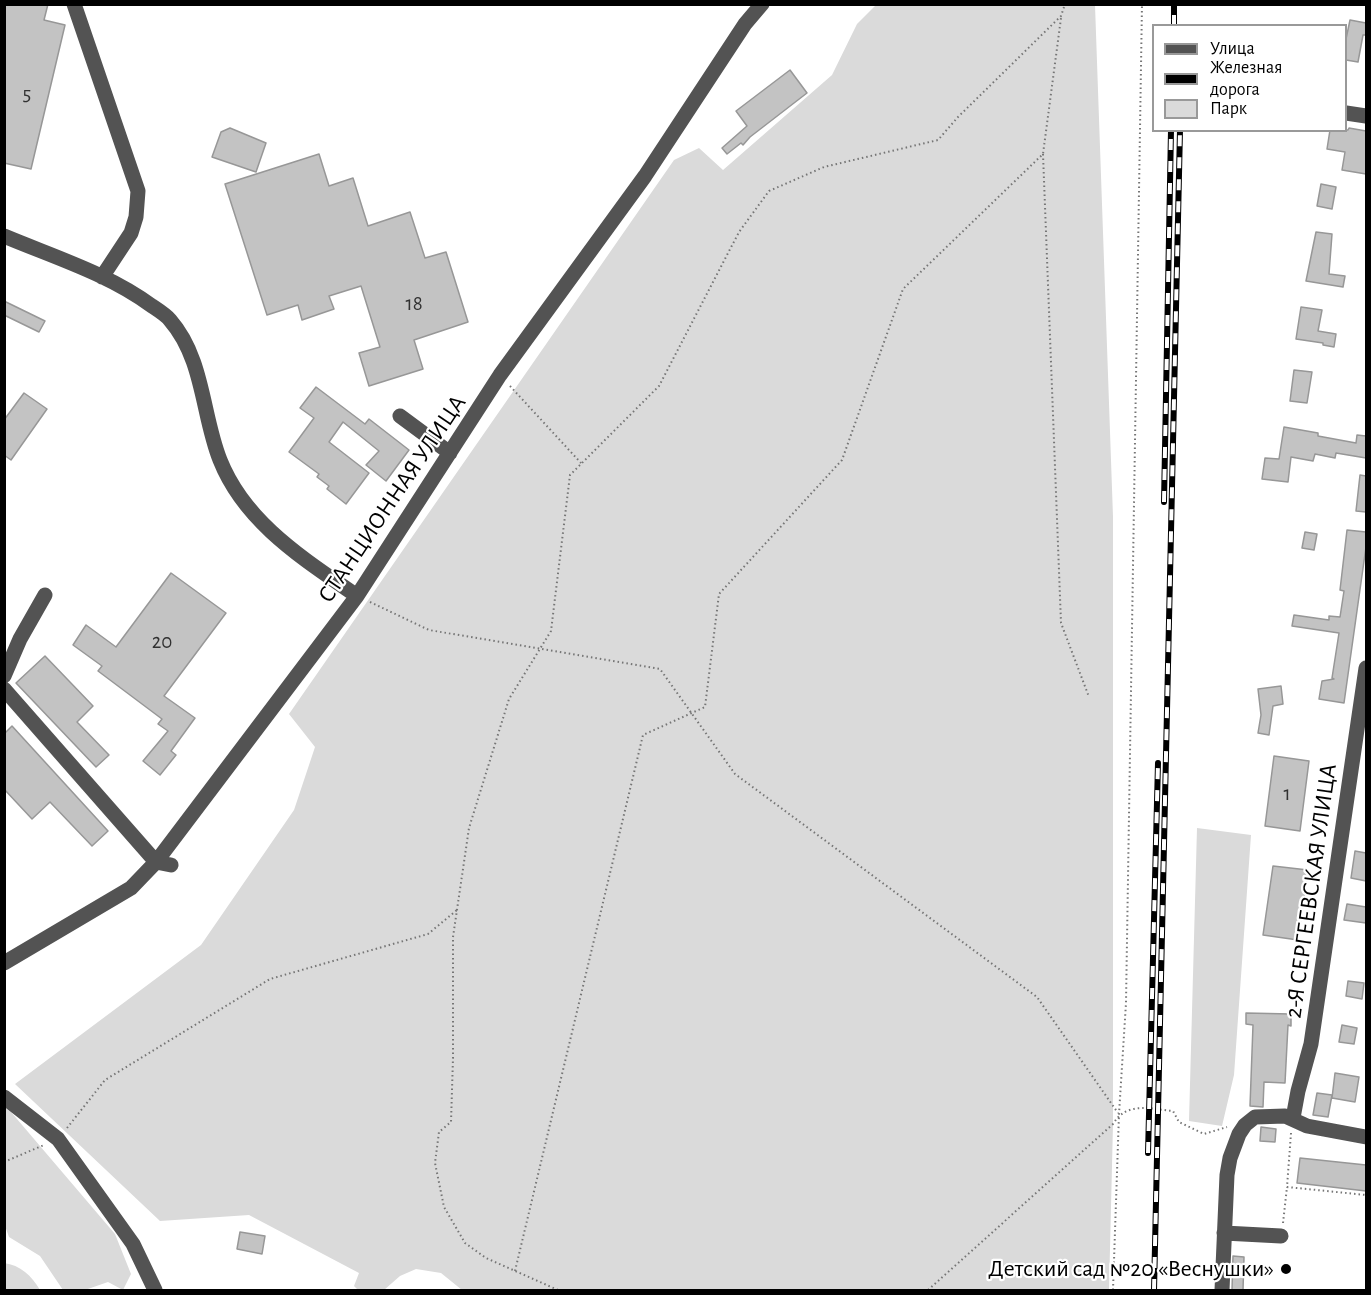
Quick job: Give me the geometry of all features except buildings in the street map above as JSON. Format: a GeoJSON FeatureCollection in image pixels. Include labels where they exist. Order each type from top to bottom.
{"type":"FeatureCollection","features":[{"type":"Feature","properties":{"kind":"street"},"geometry":{"type":"LineString","coordinates":[[74,4],[138,191],[136,217],[131,233],[102,277]]}},
{"type":"Feature","properties":{"kind":"street","name":"СТАНЦИОННАЯ УЛИЦА"},"geometry":{"type":"LineString","coordinates":[[4,963],[131,888],[164,864],[357,596],[500,375],[645,177],[745,24],[762,4]]}},
{"type":"Feature","properties":{"kind":"street"},"geometry":{"type":"LineString","coordinates":[[1347,113],[1366,116]]}},
{"type":"Feature","properties":{"kind":"street"},"geometry":{"type":"LineString","coordinates":[[4,237],[102,277],[140,297],[170,319],[189,348],[220,459],[233,488],[256,517],[287,547],[357,596]]}},
{"type":"Feature","properties":{"kind":"street"},"geometry":{"type":"LineString","coordinates":[[400,417],[450,453]]}},
{"type":"Feature","properties":{"kind":"street"},"geometry":{"type":"LineString","coordinates":[[4,676],[20,639],[45,595]]}},
{"type":"Feature","properties":{"kind":"street","name":"2-Я СЕРГЕЕВСКАЯ УЛИЦА"},"geometry":{"type":"LineString","coordinates":[[1293,1118],[1311,1044],[1366,668]]}},
{"type":"Feature","properties":{"kind":"street"},"geometry":{"type":"LineString","coordinates":[[4,689],[164,864]]}},
{"type":"Feature","properties":{"kind":"street"},"geometry":{"type":"LineString","coordinates":[[4,1097],[58,1139],[132,1244],[155,1290]]}},
{"type":"Feature","properties":{"kind":"street"},"geometry":{"type":"LineString","coordinates":[[1222,1290],[1228,1165],[1239,1134],[1245,1125],[1255,1117],[1285,1116],[1307,1126],[1366,1137]]}},
{"type":"Feature","properties":{"kind":"street"},"geometry":{"type":"LineString","coordinates":[[1224,1233],[1281,1236]]}},
{"type":"Feature","properties":{"kind":"path"},"geometry":{"type":"LineString","coordinates":[[1065,4],[1043,154],[1061,623],[1089,697]]}},
{"type":"Feature","properties":{"kind":"path"},"geometry":{"type":"LineString","coordinates":[[1113,1290],[1119,1114],[1126,1003],[1142,4]]}},
{"type":"Feature","properties":{"kind":"path"},"geometry":{"type":"LineString","coordinates":[[558,1290],[486,1258],[465,1243],[444,1207],[435,1163],[439,1132],[451,1122],[453,937],[470,828],[509,699],[551,631],[570,475],[659,386],[739,232],[769,191],[824,167],[938,140],[958,117],[1062,16]]}},
{"type":"Feature","properties":{"kind":"path"},"geometry":{"type":"LineString","coordinates":[[515,1271],[643,735],[705,707],[719,594],[842,460],[903,289],[1043,154]]}},
{"type":"Feature","properties":{"kind":"path"},"geometry":{"type":"LineString","coordinates":[[500,375],[581,463]]}},
{"type":"Feature","properties":{"kind":"path"},"geometry":{"type":"LineString","coordinates":[[357,596],[429,630],[660,669],[735,774],[1036,997],[1119,1114]]}},
{"type":"Feature","properties":{"kind":"path"},"geometry":{"type":"LineString","coordinates":[[4,1162],[58,1139],[105,1080],[270,979],[429,934],[457,910]]}},
{"type":"Feature","properties":{"kind":"path"},"geometry":{"type":"LineString","coordinates":[[928,1290],[1113,1124],[1119,1114],[1129,1108],[1173,1111],[1179,1122],[1204,1134],[1227,1127]]}},
{"type":"Feature","properties":{"kind":"path"},"geometry":{"type":"LineString","coordinates":[[1281,1236],[1293,1118]]}},
{"type":"Feature","properties":{"kind":"path"},"geometry":{"type":"LineString","coordinates":[[1287,1187],[1366,1195]]}},
{"type":"Feature","properties":{"kind":"green space"},"geometry":{"type":"Polygon","coordinates":[[[876,5],[1095,5],[1113,517],[1113,1124],[1109,1290],[462,1290],[441,1273],[416,1269],[400,1276],[384,1290],[358,1290],[354,1286],[359,1273],[249,1215],[160,1221],[15,1084],[201,945],[294,810],[315,747],[289,714],[674,160],[699,148],[723,170],[832,75],[857,24],[876,5]]]}},
{"type":"Feature","properties":{"kind":"green space"},"geometry":{"type":"Polygon","coordinates":[[[1197,828],[1251,835],[1234,1075],[1222,1126],[1189,1121],[1197,828]]]}},
{"type":"Feature","properties":{"kind":"green space"},"geometry":{"type":"Polygon","coordinates":[[[5,1108],[11,1112],[115,1234],[131,1274],[123,1290],[108,1282],[85,1290],[63,1290],[40,1256],[9,1237],[4,1223],[5,1108]]]}},
{"type":"Feature","properties":{"kind":"green space"},"geometry":{"type":"Polygon","coordinates":[[[4,1263],[25,1272],[40,1290],[5,1290],[4,1263]]]}},
{"type":"Feature","properties":{"kind":"railway"},"geometry":{"type":"LineString","coordinates":[[1174,4],[1174,24]]}},
{"type":"Feature","properties":{"kind":"railway"},"geometry":{"type":"LineString","coordinates":[[1164,502],[1171,132]]}},
{"type":"Feature","properties":{"kind":"railway"},"geometry":{"type":"LineString","coordinates":[[1154,1290],[1180,132]]}},
{"type":"Feature","properties":{"kind":"railway"},"geometry":{"type":"LineString","coordinates":[[1148,1153],[1158,763]]}},
{"type":"Feature","properties":{"kind":"place","name":"Детский сад №20 «Веснушки»"},"geometry":{"type":"Point","coordinates":[1286,1269]}}]}
